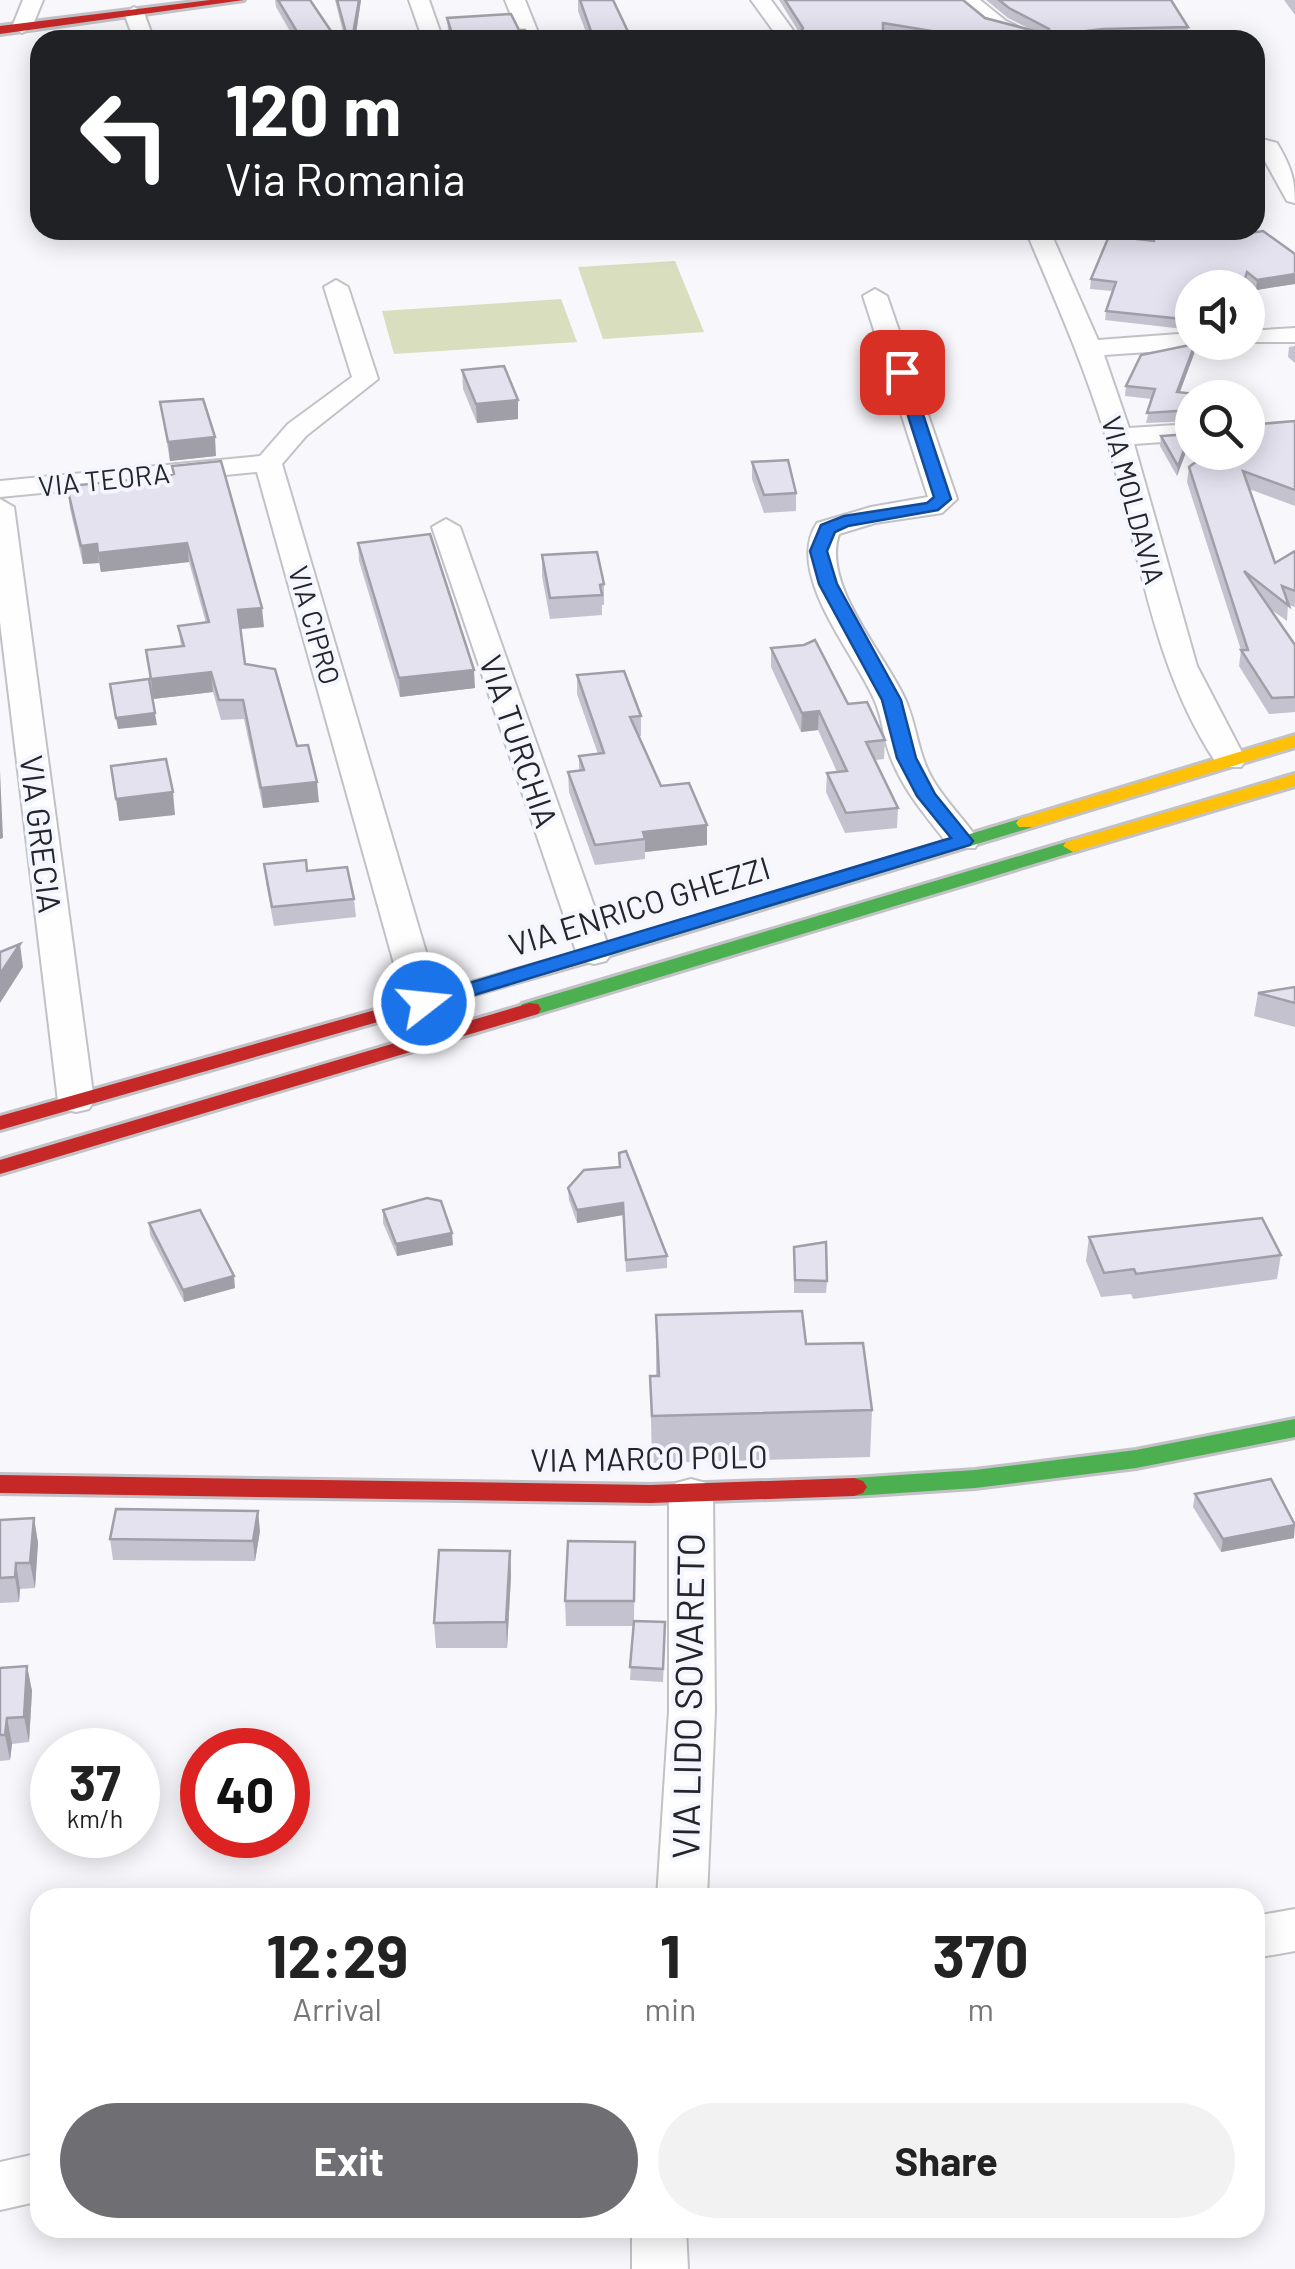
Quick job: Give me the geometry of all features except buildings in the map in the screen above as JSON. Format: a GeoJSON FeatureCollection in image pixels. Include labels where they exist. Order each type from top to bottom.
{"type":"FeatureCollection","features":[{"type":"Feature","properties":{"kind":"street"},"geometry":{"type":"LineString","coordinates":[[11,28],[32,0]]}},
{"type":"Feature","properties":{"kind":"street"},"geometry":{"type":"LineString","coordinates":[[11,28],[238,0]]}},
{"type":"Feature","properties":{"kind":"street"},"geometry":{"type":"LineString","coordinates":[[419,0],[430,30]]}},
{"type":"Feature","properties":{"kind":"street"},"geometry":{"type":"LineString","coordinates":[[515,0],[528,30]]}},
{"type":"Feature","properties":{"kind":"street"},"geometry":{"type":"LineString","coordinates":[[761,0],[783,30]]}},
{"type":"Feature","properties":{"kind":"street"},"geometry":{"type":"LineString","coordinates":[[968,0],[1011,30]]}},
{"type":"Feature","properties":{"kind":"street"},"geometry":{"type":"LineString","coordinates":[[134,13],[140,30]]}},
{"type":"Feature","properties":{"kind":"street"},"geometry":{"type":"LineString","coordinates":[[1265,147],[1295,196]]}},
{"type":"Feature","properties":{"kind":"street","name":"VIA MOLDAVIA"},"geometry":{"type":"LineString","coordinates":[[1042,240],[1088,348],[1120,437],[1182,666],[1230,760]]}},
{"type":"Feature","properties":{"kind":"street"},"geometry":{"type":"LineString","coordinates":[[268,463],[297,430],[365,379],[336,287]]}},
{"type":"Feature","properties":{"kind":"street"},"geometry":{"type":"LineString","coordinates":[[875,296],[943,499],[932,507],[844,521],[828,529],[818,551],[828,584],[891,700],[906,758],[927,796],[963,841]]}},
{"type":"Feature","properties":{"kind":"street"},"geometry":{"type":"LineString","coordinates":[[1265,337],[1295,335]]}},
{"type":"Feature","properties":{"kind":"street"},"geometry":{"type":"LineString","coordinates":[[1088,348],[1175,343]]}},
{"type":"Feature","properties":{"kind":"street"},"geometry":{"type":"LineString","coordinates":[[1120,437],[1175,433]]}},
{"type":"Feature","properties":{"kind":"street","name":"VIA TEORA"},"geometry":{"type":"LineString","coordinates":[[0,489],[268,463]]}},
{"type":"Feature","properties":{"kind":"street","name":"VIA CIPRO"},"geometry":{"type":"LineString","coordinates":[[268,463],[424,1003]]}},
{"type":"Feature","properties":{"kind":"street","name":"VIA GRECIA"},"geometry":{"type":"LineString","coordinates":[[0,508],[4,571],[76,1102]]}},
{"type":"Feature","properties":{"kind":"street","name":"VIA TURCHIA"},"geometry":{"type":"LineString","coordinates":[[446,527],[594,954]]}},
{"type":"Feature","properties":{"kind":"street","name":"VIA ENRICO GHEZZI"},"geometry":{"type":"LineString","coordinates":[[0,1123],[594,954],[1295,741]]}},
{"type":"Feature","properties":{"kind":"street"},"geometry":{"type":"LineString","coordinates":[[0,1167],[1295,780]]}},
{"type":"Feature","properties":{"kind":"street","name":"VIA MARCO POLO"},"geometry":{"type":"LineString","coordinates":[[0,1484],[691,1494],[1006,1476],[1165,1453],[1295,1428]]}},
{"type":"Feature","properties":{"kind":"street","name":"VIA LIDO SOVARETO"},"geometry":{"type":"LineString","coordinates":[[683,1888],[692,1711],[691,1494]]}},
{"type":"Feature","properties":{"kind":"street"},"geometry":{"type":"LineString","coordinates":[[1265,1935],[1295,1930]]}},
{"type":"Feature","properties":{"kind":"street"},"geometry":{"type":"LineString","coordinates":[[0,2186],[30,2179]]}},
{"type":"Feature","properties":{"kind":"street"},"geometry":{"type":"LineString","coordinates":[[660,2238],[660,2269]]}},
{"type":"Feature","properties":{"kind":"green space"},"geometry":{"type":"Polygon","coordinates":[[[675,261],[704,332],[603,339],[578,267],[675,261]]]}},
{"type":"Feature","properties":{"kind":"green space"},"geometry":{"type":"Polygon","coordinates":[[[561,299],[577,342],[394,354],[382,311],[561,299]]]}},
{"type":"Feature","properties":{"kind":"traffic: fast"},"geometry":{"type":"LineString","coordinates":[[584,957],[1026,823]]}},
{"type":"Feature","properties":{"kind":"traffic: fast"},"geometry":{"type":"LineString","coordinates":[[530,1009],[1073,846]]}},
{"type":"Feature","properties":{"kind":"traffic: fast"},"geometry":{"type":"LineString","coordinates":[[854,1487],[975,1479],[1136,1459],[1295,1428]]}},
{"type":"Feature","properties":{"kind":"traffic: slow"},"geometry":{"type":"LineString","coordinates":[[1026,823],[1295,741]]}},
{"type":"Feature","properties":{"kind":"traffic: slow"},"geometry":{"type":"LineString","coordinates":[[1073,846],[1295,780]]}},
{"type":"Feature","properties":{"kind":"traffic: jam"},"geometry":{"type":"LineString","coordinates":[[0,30],[238,0]]}},
{"type":"Feature","properties":{"kind":"traffic: jam"},"geometry":{"type":"LineString","coordinates":[[0,1123],[584,957]]}},
{"type":"Feature","properties":{"kind":"traffic: jam"},"geometry":{"type":"LineString","coordinates":[[0,1167],[530,1009]]}},
{"type":"Feature","properties":{"kind":"traffic: jam"},"geometry":{"type":"LineString","coordinates":[[0,1484],[651,1494],[854,1487]]}},
{"type":"Feature","properties":{"kind":"route"},"geometry":{"type":"LineString","coordinates":[[424,1003],[963,841],[927,796],[906,758],[891,700],[828,584],[818,551],[828,529],[844,521],[932,507],[943,499],[902,372]]}}]}
